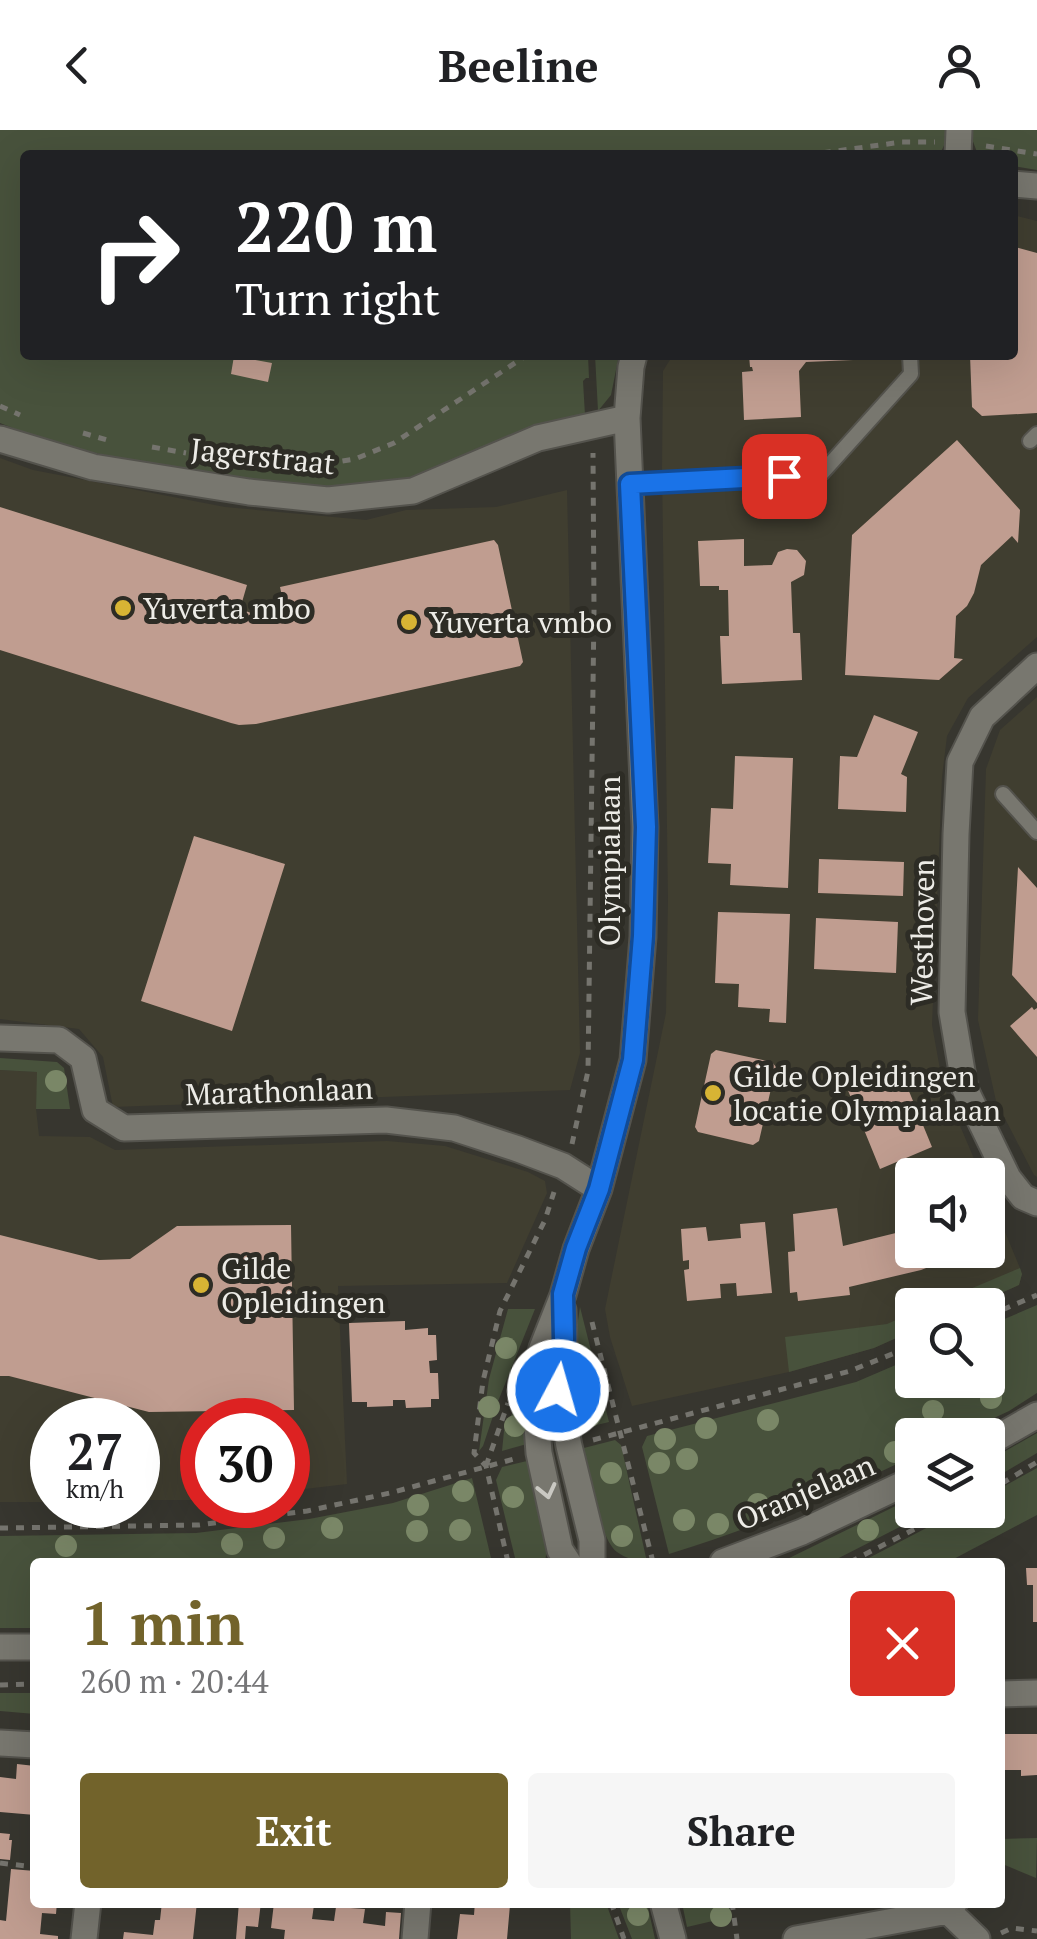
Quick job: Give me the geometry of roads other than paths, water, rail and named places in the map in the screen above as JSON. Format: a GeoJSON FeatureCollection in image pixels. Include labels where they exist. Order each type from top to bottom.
{"type":"FeatureCollection","features":[{"type":"Feature","properties":{"kind":"street"},"geometry":{"type":"LineString","coordinates":[[626,418],[632,360]]}},
{"type":"Feature","properties":{"kind":"street","name":"Jagerstraat"},"geometry":{"type":"LineString","coordinates":[[0,440],[93,467],[249,492],[328,500],[413,491],[538,438],[626,418]]}},
{"type":"Feature","properties":{"kind":"street","name":"Olympialaan"},"geometry":{"type":"LineString","coordinates":[[565,1558],[560,1550],[538,1453],[534,1386],[542,1348],[599,1189],[633,1060],[643,936],[646,827],[626,418]]}},
{"type":"Feature","properties":{"kind":"street","name":"Westhoven"},"geometry":{"type":"LineString","coordinates":[[1037,666],[982,717],[960,762],[952,1012],[966,1089],[1008,1178],[1023,1197],[1037,1204]]}},
{"type":"Feature","properties":{"kind":"street","name":"Marathonlaan"},"geometry":{"type":"LineString","coordinates":[[0,1038],[59,1040],[83,1058],[94,1110],[124,1128],[386,1120],[454,1128],[563,1166],[599,1189]]}},
{"type":"Feature","properties":{"kind":"street","name":"Olympialaan"},"geometry":{"type":"LineString","coordinates":[[563,1294],[564,1339],[558,1390],[592,1540],[592,1558]]}},
{"type":"Feature","properties":{"kind":"street"},"geometry":{"type":"LineString","coordinates":[[1005,1433],[1037,1415]]}},
{"type":"Feature","properties":{"kind":"street","name":"Oranjelaan"},"geometry":{"type":"LineString","coordinates":[[734,1558],[802,1532],[895,1488]]}},
{"type":"Feature","properties":{"kind":"street"},"geometry":{"type":"LineString","coordinates":[[0,1647],[30,1646]]}},
{"type":"Feature","properties":{"kind":"street"},"geometry":{"type":"LineString","coordinates":[[1005,1694],[1037,1693]]}},
{"type":"Feature","properties":{"kind":"street"},"geometry":{"type":"LineString","coordinates":[[0,1743],[30,1745]]}},
{"type":"Feature","properties":{"kind":"street"},"geometry":{"type":"LineString","coordinates":[[84,1939],[87,1908]]}},
{"type":"Feature","properties":{"kind":"street"},"geometry":{"type":"LineString","coordinates":[[415,1939],[418,1908]]}},
{"type":"Feature","properties":{"kind":"street"},"geometry":{"type":"LineString","coordinates":[[665,1908],[673,1939]]}},
{"type":"Feature","properties":{"kind":"street"},"geometry":{"type":"LineString","coordinates":[[796,1939],[947,1908]]}},
{"type":"Feature","properties":{"kind":"street"},"geometry":{"type":"LineString","coordinates":[[953,1908],[987,1936]]}},
{"type":"Feature","properties":{"kind":"lane"},"geometry":{"type":"LineString","coordinates":[[630,484],[822,474],[911,374],[910,360]]}},
{"type":"Feature","properties":{"kind":"lane"},"geometry":{"type":"LineString","coordinates":[[1003,794],[1037,832]]}},
{"type":"Feature","properties":{"kind":"place","name":"Yuverta mbo"},"geometry":{"type":"Point","coordinates":[123,608]}},
{"type":"Feature","properties":{"kind":"place","name":"Yuverta vmbo"},"geometry":{"type":"Point","coordinates":[409,622]}},
{"type":"Feature","properties":{"kind":"place","name":"Gilde Opleidingen locatie Olympialaan"},"geometry":{"type":"Point","coordinates":[713,1093]}},
{"type":"Feature","properties":{"kind":"place","name":"Gilde Opleidingen"},"geometry":{"type":"Point","coordinates":[201,1285]}}]}
